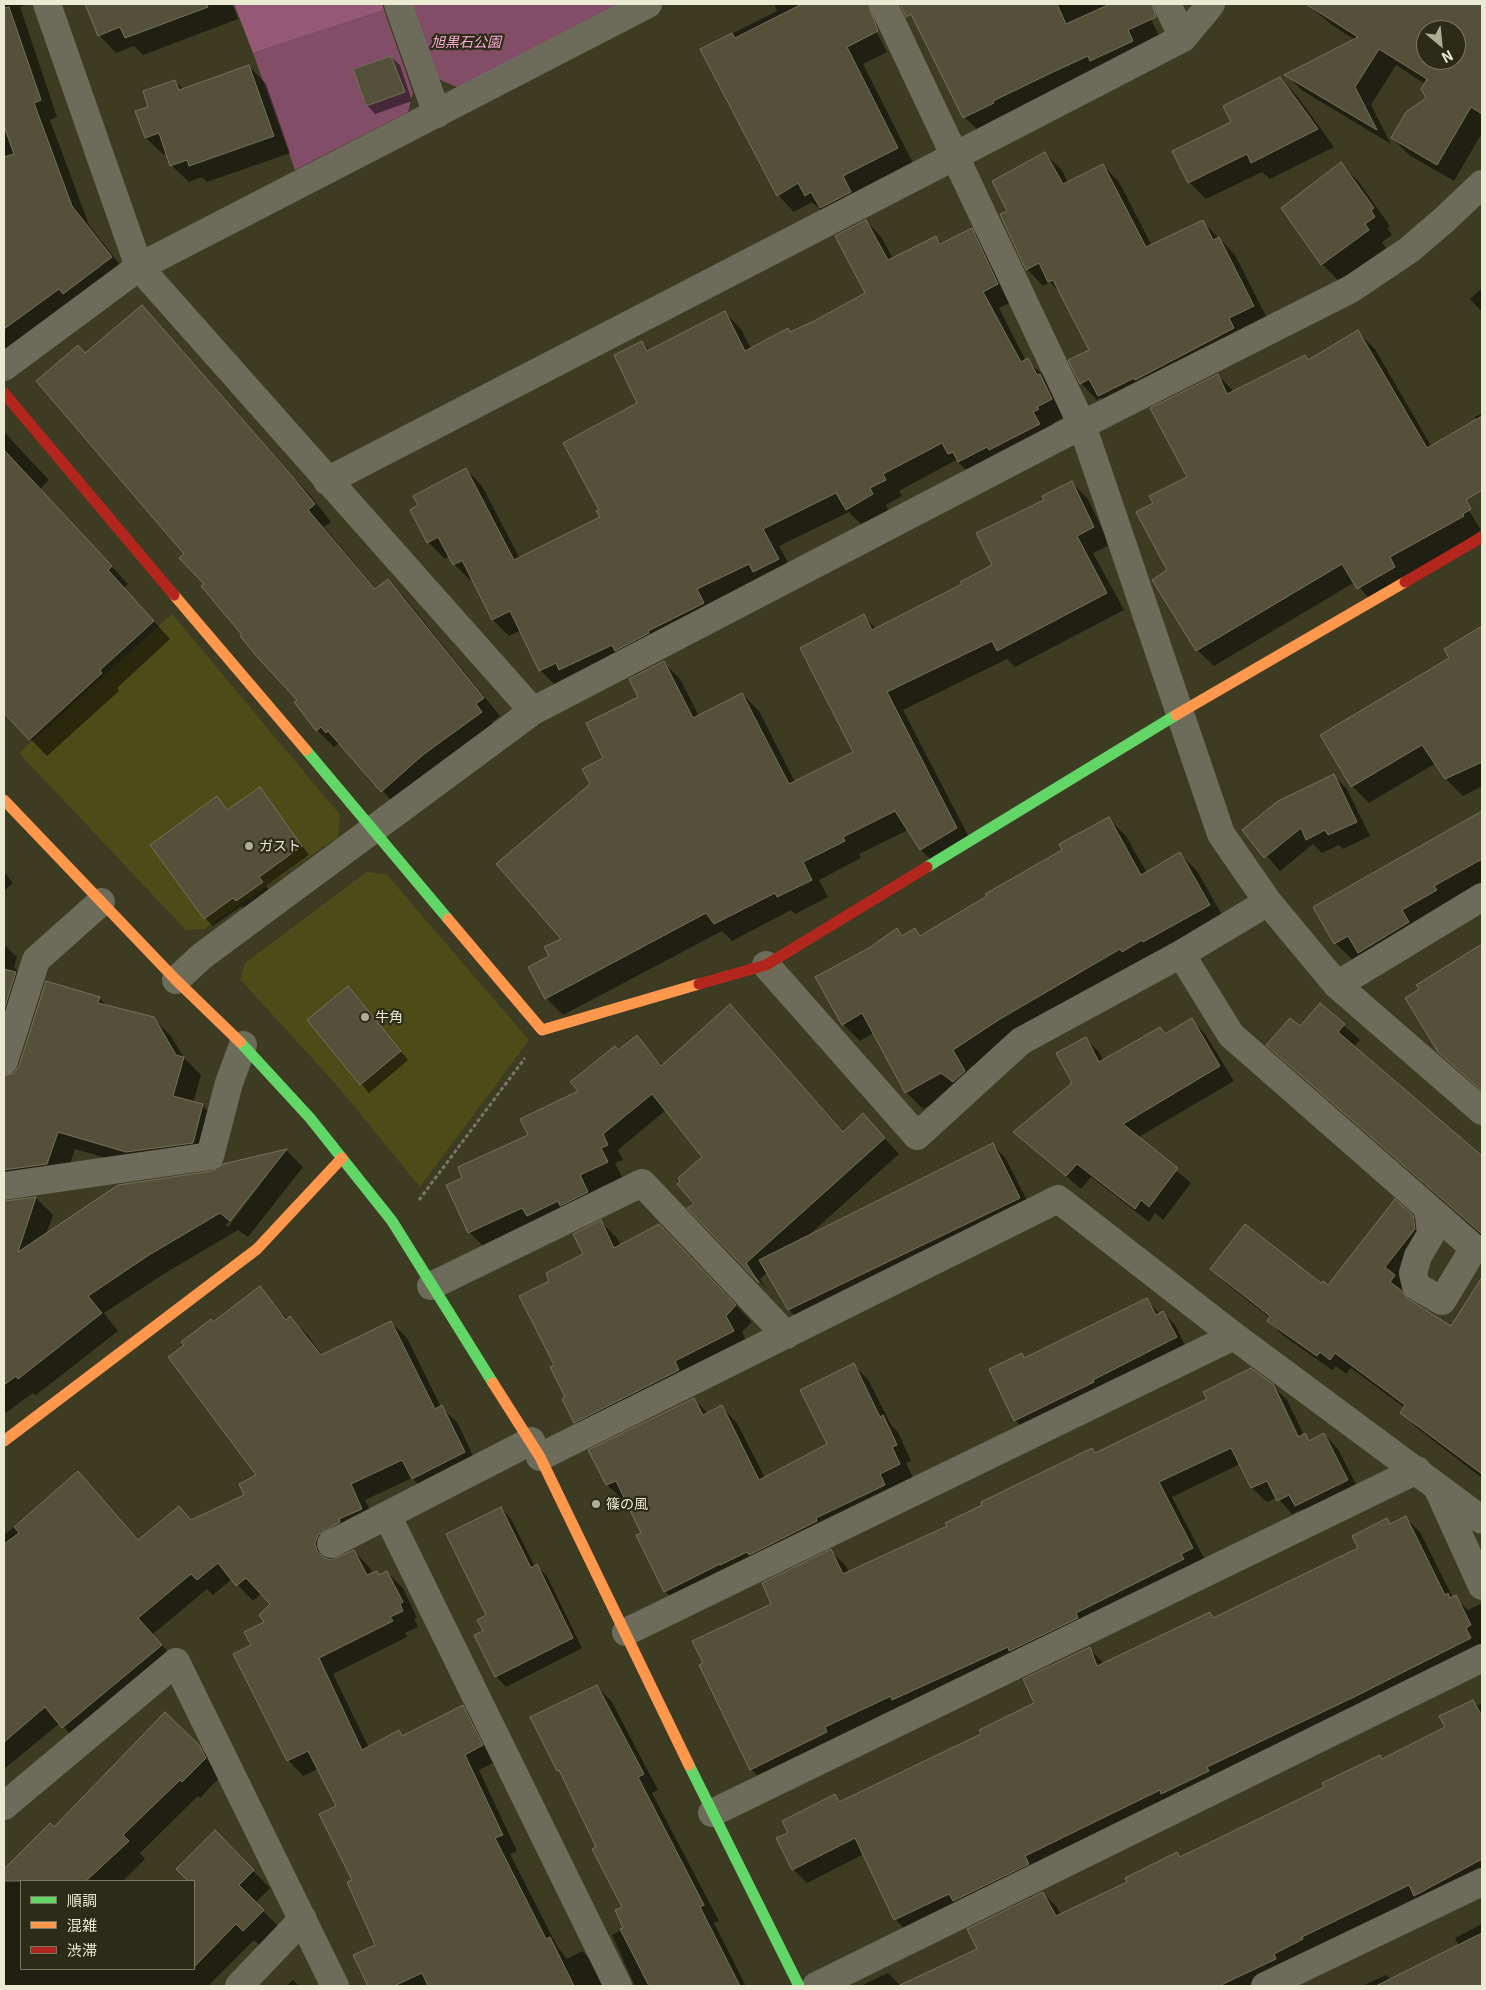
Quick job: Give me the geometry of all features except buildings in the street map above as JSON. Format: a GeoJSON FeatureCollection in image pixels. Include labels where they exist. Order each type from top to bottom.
{"type":"FeatureCollection","features":[{"type":"Feature","properties":{"kind":"street"},"geometry":{"type":"LineString","coordinates":[[47,4],[139,267],[533,711]]}},
{"type":"Feature","properties":{"kind":"street"},"geometry":{"type":"LineString","coordinates":[[398,4],[437,114]]}},
{"type":"Feature","properties":{"kind":"street"},"geometry":{"type":"LineString","coordinates":[[4,367],[139,267],[648,4]]}},
{"type":"Feature","properties":{"kind":"street"},"geometry":{"type":"LineString","coordinates":[[883,4],[1082,425],[1221,834],[1268,902],[1337,984],[1482,1111]]}},
{"type":"Feature","properties":{"kind":"street"},"geometry":{"type":"LineString","coordinates":[[1167,4],[1183,38]]}},
{"type":"Feature","properties":{"kind":"street"},"geometry":{"type":"LineString","coordinates":[[327,481],[1183,38],[1211,4]]}},
{"type":"Feature","properties":{"kind":"street"},"geometry":{"type":"LineString","coordinates":[[176,980],[202,956],[533,711],[1082,425],[1375,275],[1444,220],[1482,184]]}},
{"type":"Feature","properties":{"kind":"street"},"geometry":{"type":"LineString","coordinates":[[4,392],[542,1030],[766,964],[1179,712],[1482,537]]}},
{"type":"Feature","properties":{"kind":"street"},"geometry":{"type":"LineString","coordinates":[[4,800],[176,980],[243,1045],[310,1118],[392,1221],[430,1286],[536,1449],[712,1813],[799,1986]]}},
{"type":"Feature","properties":{"kind":"street"},"geometry":{"type":"LineString","coordinates":[[1337,984],[1482,897]]}},
{"type":"Feature","properties":{"kind":"street"},"geometry":{"type":"LineString","coordinates":[[4,1061],[36,960],[101,902]]}},
{"type":"Feature","properties":{"kind":"street"},"geometry":{"type":"LineString","coordinates":[[766,964],[917,1136],[1021,1041],[1181,954],[1268,902]]}},
{"type":"Feature","properties":{"kind":"street"},"geometry":{"type":"LineString","coordinates":[[1181,954],[1231,1035],[1428,1208]]}},
{"type":"Feature","properties":{"kind":"street"},"geometry":{"type":"LineString","coordinates":[[4,1186],[210,1156],[229,1083],[243,1045]]}},
{"type":"Feature","properties":{"kind":"street"},"geometry":{"type":"LineString","coordinates":[[4,1441],[257,1249],[342,1158]]}},
{"type":"Feature","properties":{"kind":"street"},"geometry":{"type":"LineString","coordinates":[[430,1286],[642,1183],[786,1335]]}},
{"type":"Feature","properties":{"kind":"street"},"geometry":{"type":"LineString","coordinates":[[330,1544],[387,1515],[786,1335],[1058,1199],[1234,1336],[1482,1520]]}},
{"type":"Feature","properties":{"kind":"street"},"geometry":{"type":"LineString","coordinates":[[626,1632],[1234,1336]]}},
{"type":"Feature","properties":{"kind":"street"},"geometry":{"type":"LineString","coordinates":[[1426,1478],[1482,1586]]}},
{"type":"Feature","properties":{"kind":"street"},"geometry":{"type":"LineString","coordinates":[[712,1813],[1426,1478]]}},
{"type":"Feature","properties":{"kind":"street"},"geometry":{"type":"LineString","coordinates":[[387,1515],[618,1986]]}},
{"type":"Feature","properties":{"kind":"street"},"geometry":{"type":"LineString","coordinates":[[816,1986],[1482,1658]]}},
{"type":"Feature","properties":{"kind":"street"},"geometry":{"type":"LineString","coordinates":[[4,1806],[176,1662],[335,1986]]}},
{"type":"Feature","properties":{"kind":"street"},"geometry":{"type":"LineString","coordinates":[[1266,1986],[1482,1882]]}},
{"type":"Feature","properties":{"kind":"street"},"geometry":{"type":"LineString","coordinates":[[239,1986],[303,1919]]}},
{"type":"Feature","properties":{"kind":"path"},"geometry":{"type":"LineString","coordinates":[[419,1200],[534,1046],[542,1030]]}},
{"type":"Feature","properties":{"kind":"shaded area"},"geometry":{"type":"Polygon","coordinates":[[[234,4],[382,4],[384,10],[253,53],[234,4]]]}},
{"type":"Feature","properties":{"kind":"shaded area"},"geometry":{"type":"Polygon","coordinates":[[[172,614],[340,815],[338,837],[204,929],[186,930],[19,753],[172,614]]]}},
{"type":"Feature","properties":{"kind":"shaded area"},"geometry":{"type":"Polygon","coordinates":[[[367,872],[387,875],[529,1040],[420,1187],[341,1090],[240,979],[245,963],[367,872]]]}},
{"type":"Feature","properties":{"kind":"green space","name":"旭黒石公園"},"geometry":{"type":"Polygon","coordinates":[[[411,4],[619,4],[459,88],[438,79],[411,4]]]}},
{"type":"Feature","properties":{"kind":"green space"},"geometry":{"type":"Polygon","coordinates":[[[384,10],[413,93],[408,112],[295,170],[253,53],[384,10]]]}},
{"type":"Feature","properties":{"kind":"traffic: fast"},"geometry":{"type":"LineString","coordinates":[[927,867],[1176,715]]}},
{"type":"Feature","properties":{"kind":"traffic: fast"},"geometry":{"type":"LineString","coordinates":[[306,750],[448,919]]}},
{"type":"Feature","properties":{"kind":"traffic: fast"},"geometry":{"type":"LineString","coordinates":[[240,1042],[310,1118],[392,1221],[493,1383]]}},
{"type":"Feature","properties":{"kind":"traffic: fast"},"geometry":{"type":"LineString","coordinates":[[689,1765],[799,1986]]}},
{"type":"Feature","properties":{"kind":"traffic: slow"},"geometry":{"type":"LineString","coordinates":[[1176,715],[1405,582]]}},
{"type":"Feature","properties":{"kind":"traffic: slow"},"geometry":{"type":"LineString","coordinates":[[174,595],[306,750]]}},
{"type":"Feature","properties":{"kind":"traffic: slow"},"geometry":{"type":"LineString","coordinates":[[4,800],[176,980],[240,1042]]}},
{"type":"Feature","properties":{"kind":"traffic: slow"},"geometry":{"type":"LineString","coordinates":[[448,919],[542,1030],[699,984]]}},
{"type":"Feature","properties":{"kind":"traffic: slow"},"geometry":{"type":"LineString","coordinates":[[4,1441],[257,1249],[342,1158]]}},
{"type":"Feature","properties":{"kind":"traffic: slow"},"geometry":{"type":"LineString","coordinates":[[493,1383],[540,1457],[689,1765]]}},
{"type":"Feature","properties":{"kind":"traffic: jam"},"geometry":{"type":"LineString","coordinates":[[4,393],[174,595]]}},
{"type":"Feature","properties":{"kind":"traffic: jam"},"geometry":{"type":"LineString","coordinates":[[1405,582],[1482,537]]}},
{"type":"Feature","properties":{"kind":"traffic: jam"},"geometry":{"type":"LineString","coordinates":[[699,984],[766,965],[927,867]]}},
{"type":"Feature","properties":{"kind":"place","name":"ガスト"},"geometry":{"type":"Point","coordinates":[249,846]}},
{"type":"Feature","properties":{"kind":"place","name":"牛角"},"geometry":{"type":"Point","coordinates":[365,1017]}},
{"type":"Feature","properties":{"kind":"place","name":"篠の風"},"geometry":{"type":"Point","coordinates":[596,1504]}}]}
